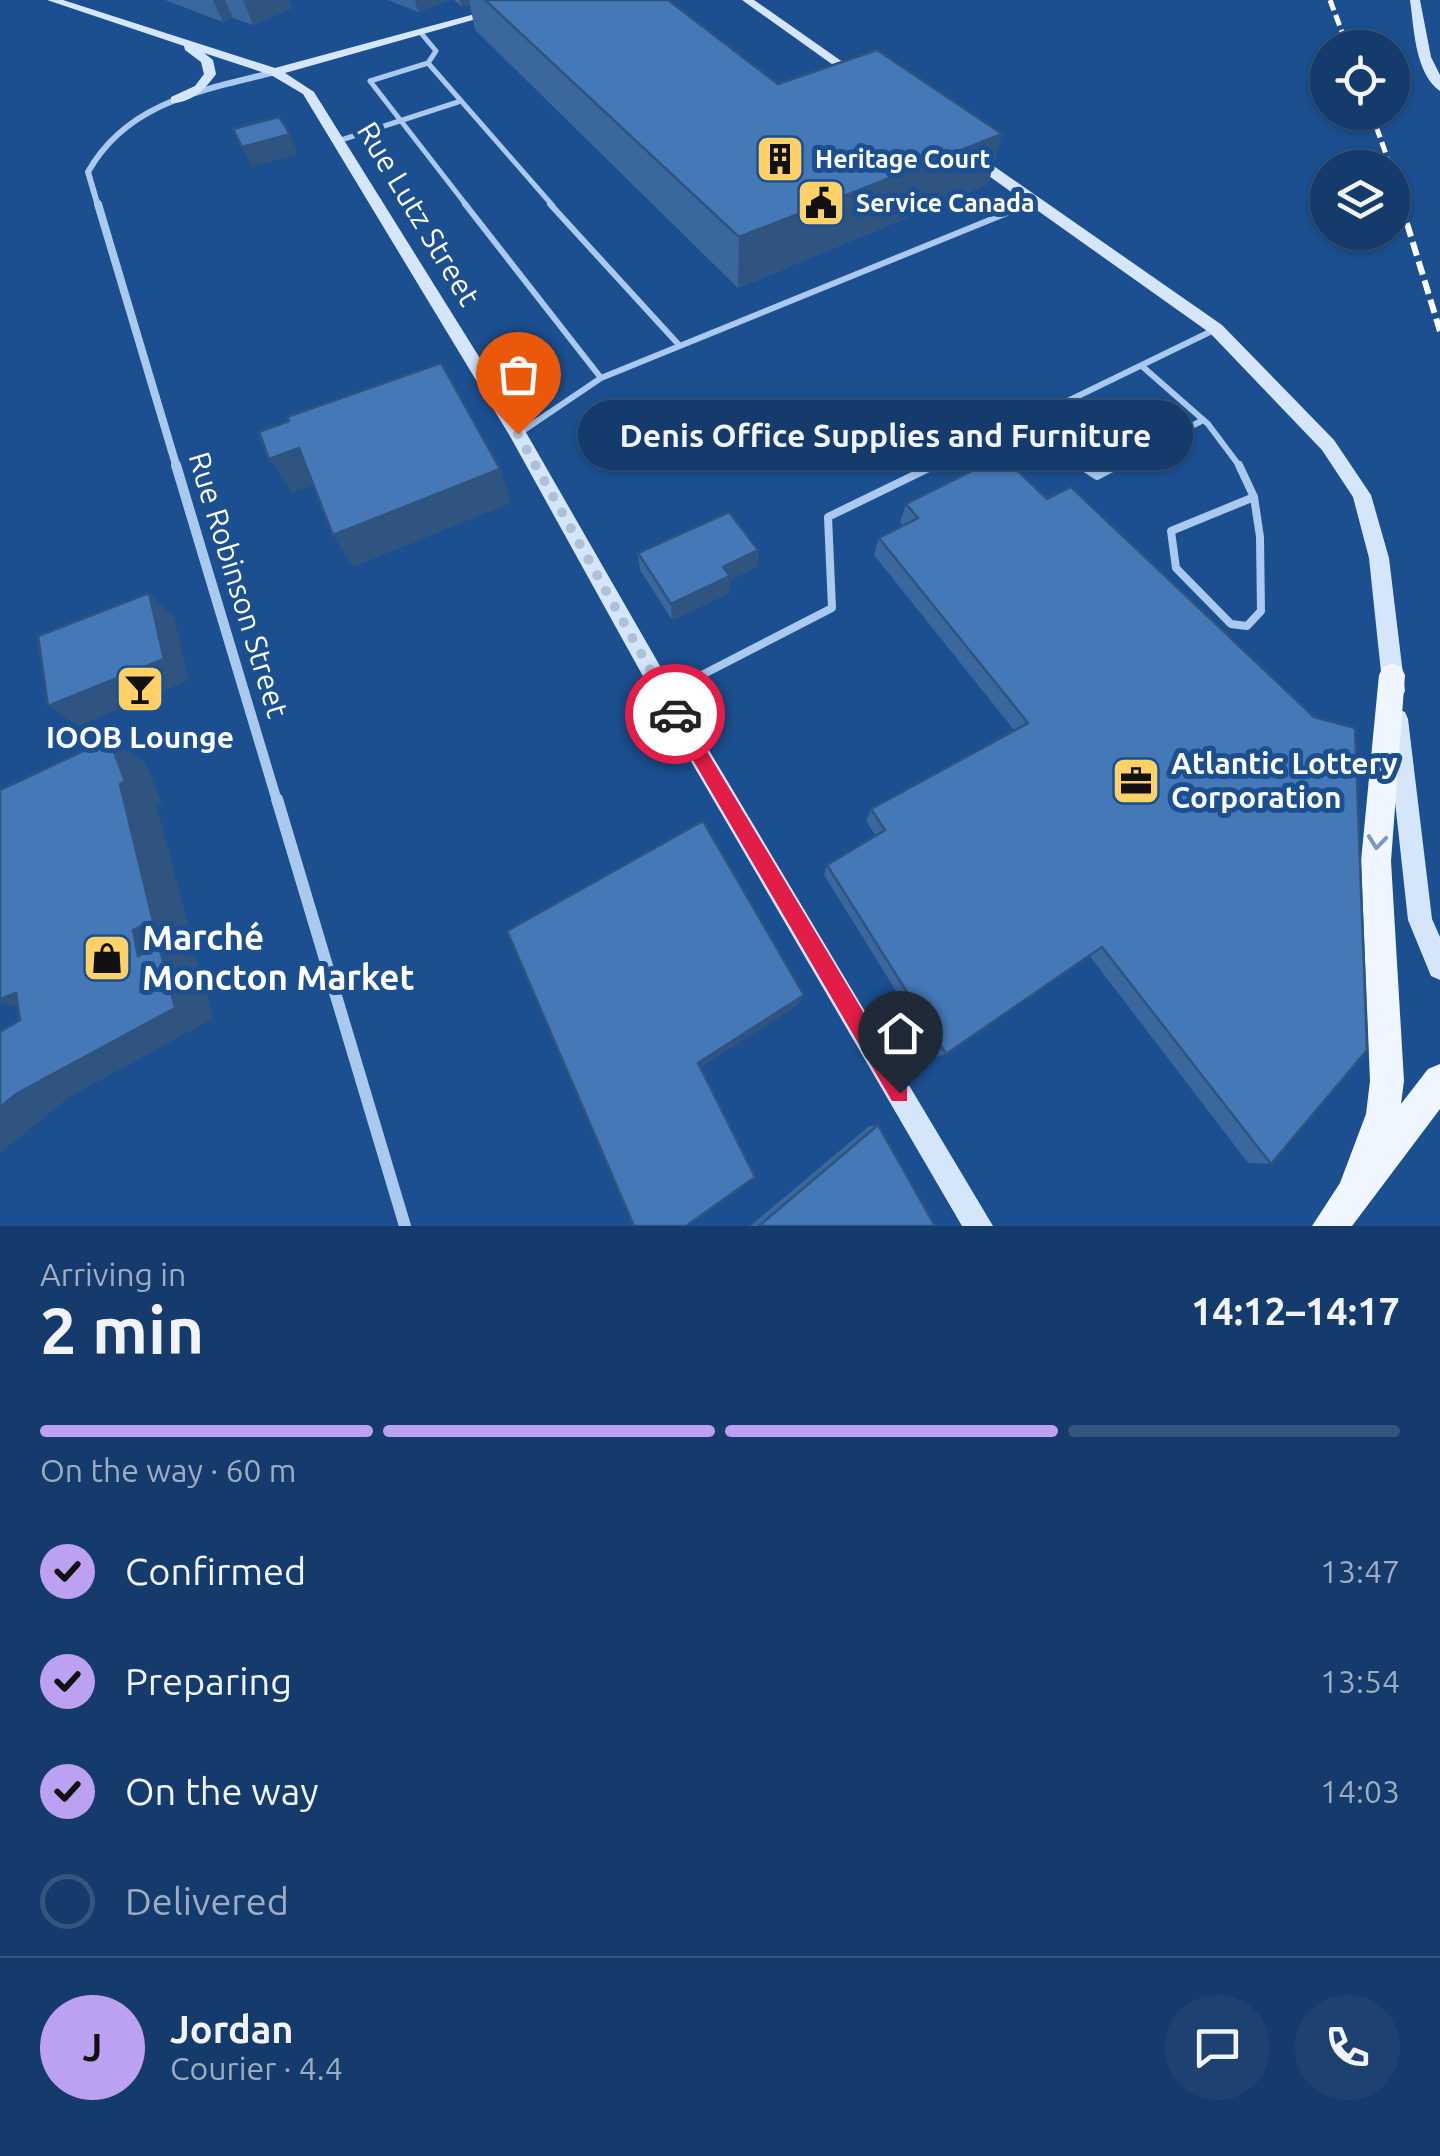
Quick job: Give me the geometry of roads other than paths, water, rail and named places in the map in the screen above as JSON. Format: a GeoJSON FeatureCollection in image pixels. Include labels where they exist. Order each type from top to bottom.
{"type":"FeatureCollection","features":[{"type":"Feature","properties":{"kind":"main road"},"geometry":{"type":"LineString","coordinates":[[1354,1194],[1383,1114],[1387,1081],[1376,861],[1392,675]]}},
{"type":"Feature","properties":{"kind":"main road"},"geometry":{"type":"LineString","coordinates":[[1330,1226],[1440,1082]]}},
{"type":"Feature","properties":{"kind":"street","name":"Rue Lutz Street"},"geometry":{"type":"LineString","coordinates":[[52,0],[276,72],[308,92],[518,434],[665,695],[978,1226]]}},
{"type":"Feature","properties":{"kind":"street"},"geometry":{"type":"LineString","coordinates":[[276,72],[539,0]]}},
{"type":"Feature","properties":{"kind":"street"},"geometry":{"type":"LineString","coordinates":[[747,0],[875,89]]}},
{"type":"Feature","properties":{"kind":"street"},"geometry":{"type":"LineString","coordinates":[[1415,0],[1426,57],[1440,87]]}},
{"type":"Feature","properties":{"kind":"street"},"geometry":{"type":"LineString","coordinates":[[175,100],[200,90],[210,74],[207,60],[179,41]]}},
{"type":"Feature","properties":{"kind":"street","name":"Rue Robinson Street"},"geometry":{"type":"LineString","coordinates":[[276,72],[175,100],[114,132],[95,152],[88,172],[405,1226]]}},
{"type":"Feature","properties":{"kind":"street"},"geometry":{"type":"LineString","coordinates":[[956,145],[1216,329],[1316,431],[1362,495],[1379,558],[1420,920],[1440,967]]}},
{"type":"Feature","properties":{"kind":"lane"},"geometry":{"type":"LineString","coordinates":[[420,32],[436,51],[428,63],[370,81],[398,122],[601,378]]}},
{"type":"Feature","properties":{"kind":"lane"},"geometry":{"type":"LineString","coordinates":[[428,63],[458,102],[679,345]]}},
{"type":"Feature","properties":{"kind":"lane"},"geometry":{"type":"LineString","coordinates":[[338,141],[458,102]]}},
{"type":"Feature","properties":{"kind":"lane"},"geometry":{"type":"LineString","coordinates":[[518,434],[601,378],[1036,201]]}},
{"type":"Feature","properties":{"kind":"lane"},"geometry":{"type":"LineString","coordinates":[[665,695],[832,608],[828,517],[1216,329]]}},
{"type":"Feature","properties":{"kind":"lane"},"geometry":{"type":"LineString","coordinates":[[1143,367],[1203,420],[1235,457],[1254,496],[1261,611],[1247,626],[1231,624],[1176,568],[1171,530],[1254,496]]}},
{"type":"Feature","properties":{"kind":"lane"},"geometry":{"type":"LineString","coordinates":[[1024,424],[1046,444],[1096,476],[1203,420]]}},
{"type":"Feature","properties":{"kind":"railway"},"geometry":{"type":"LineString","coordinates":[[1330,0],[1341,30]]}},
{"type":"Feature","properties":{"kind":"railway"},"geometry":{"type":"LineString","coordinates":[[1377,130],[1385,150]]}},
{"type":"Feature","properties":{"kind":"railway"},"geometry":{"type":"LineString","coordinates":[[1410,233],[1440,331]]}},
{"type":"Feature","properties":{"kind":"place","name":"Heritage Court"},"geometry":{"type":"Point","coordinates":[780,159]}},
{"type":"Feature","properties":{"kind":"place","name":"Service Canada"},"geometry":{"type":"Point","coordinates":[821,203]}},
{"type":"Feature","properties":{"kind":"place","name":"Denis Office Supplies and Furniture"},"geometry":{"type":"Point","coordinates":[518,434]}},
{"type":"Feature","properties":{"kind":"place","name":"IOOB Lounge"},"geometry":{"type":"Point","coordinates":[140,689]}},
{"type":"Feature","properties":{"kind":"place","name":"Atlantic Lottery Corporation"},"geometry":{"type":"Point","coordinates":[1136,781]}},
{"type":"Feature","properties":{"kind":"place","name":"Marché Moncton Market"},"geometry":{"type":"Point","coordinates":[107,958]}}]}
